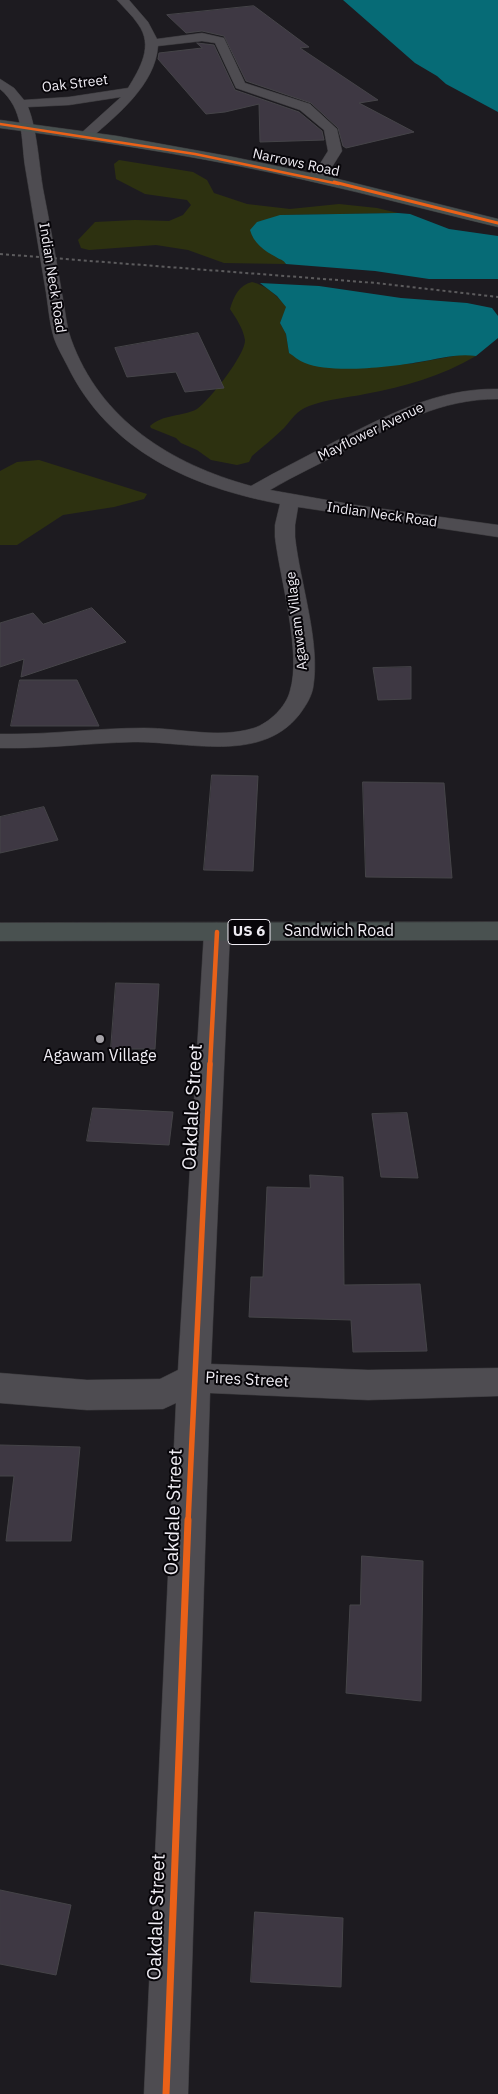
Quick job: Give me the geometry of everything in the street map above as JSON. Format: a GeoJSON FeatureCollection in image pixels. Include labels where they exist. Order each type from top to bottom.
{"type":"FeatureCollection","features":[{"type":"Feature","properties":{"kind":"main road","name":"Narrows Road"},"geometry":{"type":"LineString","coordinates":[[0,124],[86,135],[312,177],[498,223]]}},
{"type":"Feature","properties":{"kind":"main road","name":"Sandwich Road"},"geometry":{"type":"LineString","coordinates":[[0,932],[498,932]]}},
{"type":"Feature","properties":{"kind":"street"},"geometry":{"type":"LineString","coordinates":[[123,0],[148,28],[153,42],[202,37],[220,40],[240,86],[306,107],[330,129],[334,151],[323,170],[312,177]]}},
{"type":"Feature","properties":{"kind":"street","name":"Oak Street"},"geometry":{"type":"LineString","coordinates":[[86,135],[119,107],[132,91],[149,65],[153,42]]}},
{"type":"Feature","properties":{"kind":"street","name":"Indian Neck Road"},"geometry":{"type":"LineString","coordinates":[[0,83],[15,95],[21,104],[28,127],[29,149],[46,242],[58,324],[66,349],[85,385],[113,421],[146,449],[188,471],[252,493],[291,501],[498,531]]}},
{"type":"Feature","properties":{"kind":"street","name":"Oak Street"},"geometry":{"type":"LineString","coordinates":[[21,104],[69,101],[132,91]]}},
{"type":"Feature","properties":{"kind":"street","name":"Mayflower Avenue"},"geometry":{"type":"LineString","coordinates":[[252,493],[274,480],[414,410],[452,397],[498,394]]}},
{"type":"Feature","properties":{"kind":"street","name":"Agawam Village"},"geometry":{"type":"LineString","coordinates":[[0,742],[132,734],[225,738],[263,732],[280,722],[298,699],[304,678],[293,582],[284,532],[284,519],[291,501]]}},
{"type":"Feature","properties":{"kind":"street","name":"Oakdale Street"},"geometry":{"type":"LineString","coordinates":[[166,2094],[194,1378],[217,932]]}},
{"type":"Feature","properties":{"kind":"street","name":"Pires Street"},"geometry":{"type":"LineString","coordinates":[[0,1388],[87,1395],[163,1394],[194,1378],[368,1385],[498,1382]]}},
{"type":"Feature","properties":{"kind":"green space"},"geometry":{"type":"Polygon","coordinates":[[[119,160],[193,172],[207,180],[214,193],[247,204],[290,209],[339,204],[377,208],[398,213],[280,215],[277,258],[284,260],[286,264],[224,263],[188,250],[156,245],[89,250],[81,248],[78,240],[95,222],[169,221],[183,215],[191,205],[187,200],[145,194],[116,179],[114,164],[119,160]]]}},
{"type":"Feature","properties":{"kind":"green space"},"geometry":{"type":"Polygon","coordinates":[[[252,282],[267,288],[287,307],[280,323],[286,334],[289,353],[410,364],[465,354],[476,356],[436,375],[408,384],[323,402],[305,408],[297,413],[280,432],[252,456],[249,462],[237,465],[211,460],[197,450],[181,443],[176,438],[150,426],[161,419],[197,409],[210,397],[226,377],[240,356],[245,340],[241,327],[230,309],[238,292],[247,283],[252,282]]]}},
{"type":"Feature","properties":{"kind":"green space"},"geometry":{"type":"Polygon","coordinates":[[[39,460],[147,494],[144,499],[114,507],[63,515],[17,545],[0,545],[0,471],[17,462],[39,460]]]}},
{"type":"Feature","properties":{"kind":"water"},"geometry":{"type":"Polygon","coordinates":[[[343,0],[498,0],[498,112],[446,84],[437,76],[415,63],[343,0]]]}},
{"type":"Feature","properties":{"kind":"water"},"geometry":{"type":"Polygon","coordinates":[[[410,214],[449,229],[498,236],[498,279],[429,279],[375,271],[286,264],[283,260],[260,246],[250,230],[257,222],[280,215],[410,214]]]}},
{"type":"Feature","properties":{"kind":"water"},"geometry":{"type":"Polygon","coordinates":[[[260,283],[319,286],[401,298],[467,303],[492,308],[498,316],[498,338],[476,356],[455,356],[407,364],[345,369],[316,366],[303,362],[289,353],[286,334],[280,323],[286,307],[277,296],[260,283]]]}},
{"type":"Feature","properties":{"kind":"building"},"geometry":{"type":"Polygon","coordinates":[[[254,6],[309,47],[300,48],[378,100],[359,103],[414,132],[346,148],[343,146],[338,128],[311,103],[246,81],[224,36],[202,31],[186,33],[167,15],[254,6]]]}},
{"type":"Feature","properties":{"kind":"building"},"geometry":{"type":"Polygon","coordinates":[[[197,43],[214,45],[235,90],[299,112],[322,131],[324,140],[260,142],[259,104],[225,112],[206,114],[158,59],[159,53],[202,48],[197,43]]]}},
{"type":"Feature","properties":{"kind":"building"},"geometry":{"type":"Polygon","coordinates":[[[198,333],[224,388],[185,392],[176,372],[127,377],[115,348],[198,333]]]}},
{"type":"Feature","properties":{"kind":"building"},"geometry":{"type":"Polygon","coordinates":[[[92,608],[126,642],[21,677],[24,659],[0,667],[0,623],[33,613],[43,624],[92,608]]]}},
{"type":"Feature","properties":{"kind":"building"},"geometry":{"type":"Polygon","coordinates":[[[411,667],[411,699],[378,700],[373,668],[411,667]]]}},
{"type":"Feature","properties":{"kind":"building"},"geometry":{"type":"Polygon","coordinates":[[[20,680],[77,680],[99,726],[11,726],[20,680]]]}},
{"type":"Feature","properties":{"kind":"building"},"geometry":{"type":"Polygon","coordinates":[[[212,775],[258,776],[253,871],[204,870],[212,775]]]}},
{"type":"Feature","properties":{"kind":"building"},"geometry":{"type":"Polygon","coordinates":[[[363,782],[444,783],[452,878],[366,877],[363,782]]]}},
{"type":"Feature","properties":{"kind":"building"},"geometry":{"type":"Polygon","coordinates":[[[44,807],[58,840],[0,853],[0,817],[44,807]]]}},
{"type":"Feature","properties":{"kind":"building"},"geometry":{"type":"Polygon","coordinates":[[[116,983],[159,984],[155,1049],[111,1049],[116,983]]]}},
{"type":"Feature","properties":{"kind":"building"},"geometry":{"type":"Polygon","coordinates":[[[93,1108],[173,1112],[169,1145],[87,1141],[93,1108]]]}},
{"type":"Feature","properties":{"kind":"building"},"geometry":{"type":"Polygon","coordinates":[[[407,1113],[418,1178],[381,1177],[372,1114],[407,1113]]]}},
{"type":"Feature","properties":{"kind":"building"},"geometry":{"type":"Polygon","coordinates":[[[310,1175],[343,1177],[344,1285],[420,1284],[427,1351],[353,1352],[351,1320],[249,1317],[251,1277],[263,1277],[267,1187],[310,1188],[310,1175]]]}},
{"type":"Feature","properties":{"kind":"building"},"geometry":{"type":"Polygon","coordinates":[[[0,1445],[80,1447],[71,1541],[6,1541],[14,1476],[0,1476],[0,1445]]]}},
{"type":"Feature","properties":{"kind":"building"},"geometry":{"type":"Polygon","coordinates":[[[362,1556],[423,1561],[421,1701],[346,1693],[350,1605],[360,1605],[362,1556]]]}},
{"type":"Feature","properties":{"kind":"building"},"geometry":{"type":"Polygon","coordinates":[[[0,1890],[71,1905],[56,1975],[0,1964],[0,1890]]]}},
{"type":"Feature","properties":{"kind":"building"},"geometry":{"type":"Polygon","coordinates":[[[255,1912],[343,1918],[341,1987],[251,1982],[255,1912]]]}},
{"type":"Feature","properties":{"kind":"railway"},"geometry":{"type":"LineString","coordinates":[[0,254],[376,283],[498,297]]}},
{"type":"Feature","properties":{"kind":"cycle path"},"geometry":{"type":"LineString","coordinates":[[0,124],[117,140],[233,161],[334,182],[498,223]]}},
{"type":"Feature","properties":{"kind":"cycle path"},"geometry":{"type":"LineString","coordinates":[[166,2094],[194,1378],[217,932]]}},
{"type":"Feature","properties":{"kind":"place","name":"Agawam Village"},"geometry":{"type":"Point","coordinates":[100,1039]}}]}
